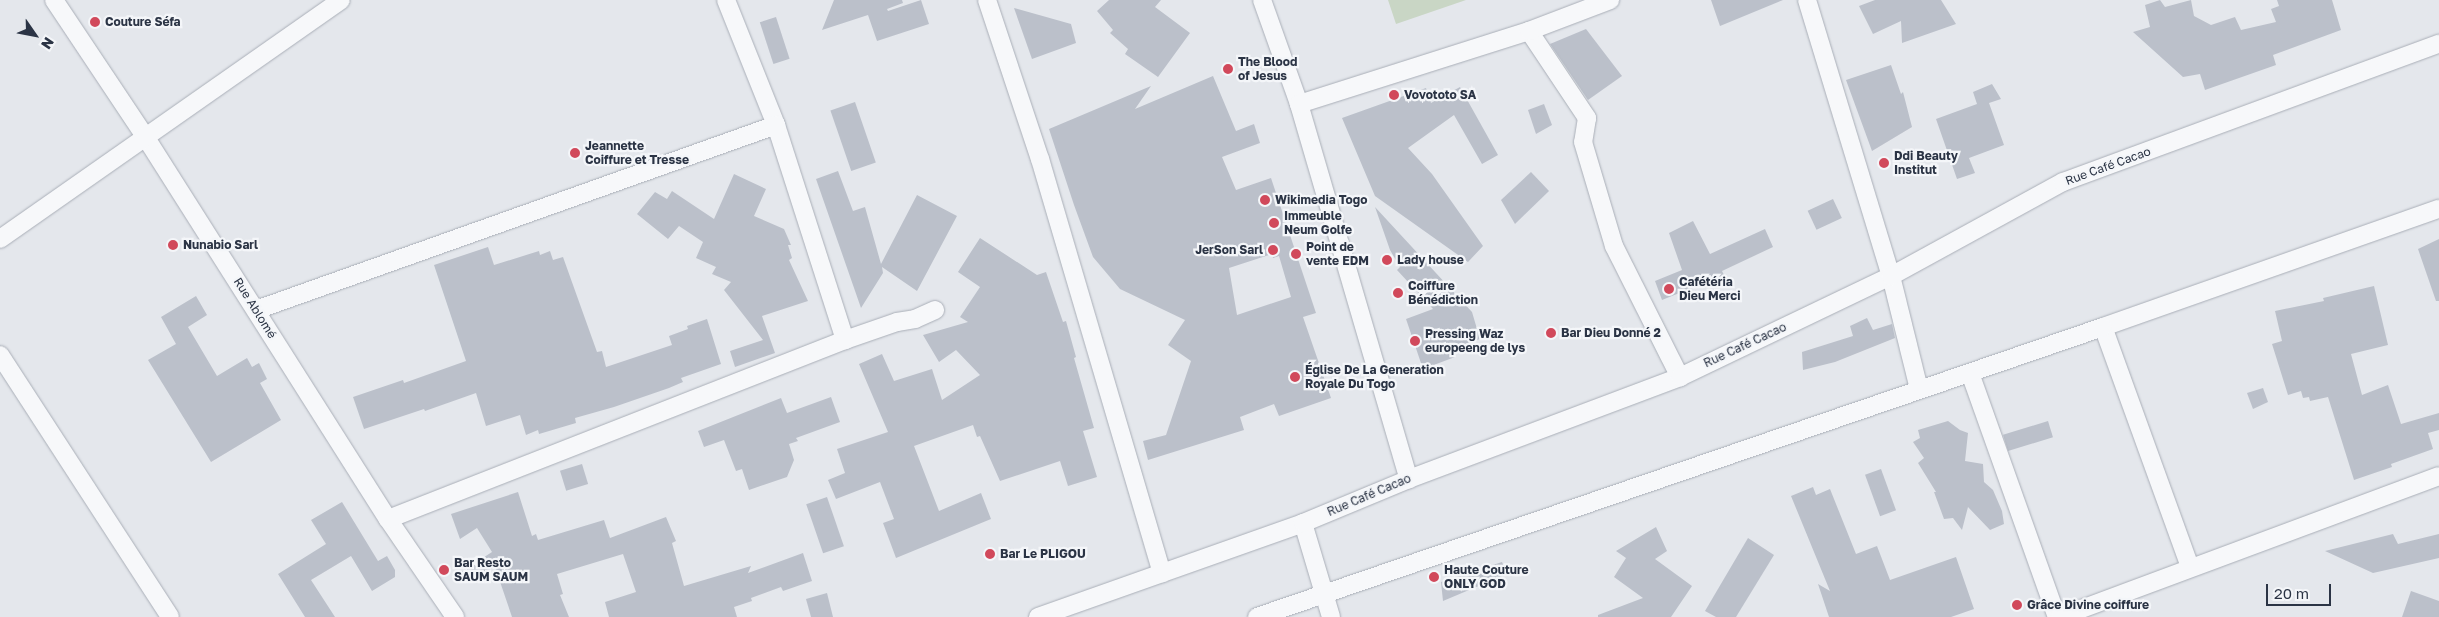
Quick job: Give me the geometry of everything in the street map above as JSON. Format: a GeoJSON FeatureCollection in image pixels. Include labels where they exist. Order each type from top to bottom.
{"type":"FeatureCollection","features":[{"type":"Feature","properties":{"kind":"street","name":"Rue Ablomé"},"geometry":{"type":"LineString","coordinates":[[54,0],[146,138],[388,519],[455,617]]}},
{"type":"Feature","properties":{"kind":"street"},"geometry":{"type":"LineString","coordinates":[[0,239],[341,0]]}},
{"type":"Feature","properties":{"kind":"street"},"geometry":{"type":"LineString","coordinates":[[726,0],[776,125],[845,340]]}},
{"type":"Feature","properties":{"kind":"street"},"geometry":{"type":"LineString","coordinates":[[987,0],[1040,159],[1162,573]]}},
{"type":"Feature","properties":{"kind":"street"},"geometry":{"type":"LineString","coordinates":[[1262,0],[1299,104],[1409,478]]}},
{"type":"Feature","properties":{"kind":"street"},"geometry":{"type":"LineString","coordinates":[[1299,104],[1529,32],[1610,0]]}},
{"type":"Feature","properties":{"kind":"street"},"geometry":{"type":"LineString","coordinates":[[1807,0],[1891,276],[1919,389]]}},
{"type":"Feature","properties":{"kind":"street"},"geometry":{"type":"LineString","coordinates":[[1529,32],[1587,118],[1583,142],[1614,246],[1680,376]]}},
{"type":"Feature","properties":{"kind":"street","name":"Rue Café Cacao"},"geometry":{"type":"LineString","coordinates":[[1038,617],[1303,523],[1409,478],[1680,376],[1891,276],[2063,182],[2439,44]]}},
{"type":"Feature","properties":{"kind":"street"},"geometry":{"type":"LineString","coordinates":[[256,310],[776,125]]}},
{"type":"Feature","properties":{"kind":"street"},"geometry":{"type":"LineString","coordinates":[[1257,617],[2439,210]]}},
{"type":"Feature","properties":{"kind":"street"},"geometry":{"type":"LineString","coordinates":[[388,519],[845,340],[897,322],[915,319],[935,310]]}},
{"type":"Feature","properties":{"kind":"street"},"geometry":{"type":"LineString","coordinates":[[2103,327],[2190,567]]}},
{"type":"Feature","properties":{"kind":"street"},"geometry":{"type":"LineString","coordinates":[[0,355],[170,617]]}},
{"type":"Feature","properties":{"kind":"street"},"geometry":{"type":"LineString","coordinates":[[1970,373],[2065,617],[2190,567],[2439,476]]}},
{"type":"Feature","properties":{"kind":"street"},"geometry":{"type":"LineString","coordinates":[[1303,523],[1331,617]]}},
{"type":"Feature","properties":{"kind":"green space"},"geometry":{"type":"Polygon","coordinates":[[[1388,0],[1466,0],[1396,24],[1388,0]]]}},
{"type":"Feature","properties":{"kind":"building"},"geometry":{"type":"Polygon","coordinates":[[[834,0],[902,0],[903,3],[887,9],[888,11],[921,0],[929,24],[877,41],[868,15],[822,30],[834,0]]]}},
{"type":"Feature","properties":{"kind":"building"},"geometry":{"type":"Polygon","coordinates":[[[1109,0],[1161,0],[1155,7],[1190,33],[1158,77],[1125,54],[1128,49],[1110,33],[1113,30],[1097,11],[1109,0]]]}},
{"type":"Feature","properties":{"kind":"building"},"geometry":{"type":"Polygon","coordinates":[[[1711,0],[1783,0],[1720,26],[1711,0]]]}},
{"type":"Feature","properties":{"kind":"building"},"geometry":{"type":"Polygon","coordinates":[[[1875,0],[1941,0],[1956,24],[1902,43],[1901,21],[1873,34],[1859,6],[1875,0]]]}},
{"type":"Feature","properties":{"kind":"building"},"geometry":{"type":"Polygon","coordinates":[[[2160,0],[2165,7],[2191,0],[2194,16],[2211,25],[2235,17],[2241,30],[2276,22],[2271,9],[2279,6],[2277,0],[2332,0],[2341,30],[2273,55],[2276,65],[2205,90],[2200,74],[2183,77],[2133,32],[2150,27],[2145,5],[2160,0]]]}},
{"type":"Feature","properties":{"kind":"building"},"geometry":{"type":"Polygon","coordinates":[[[1014,8],[1071,24],[1076,43],[1032,59],[1014,8]]]}},
{"type":"Feature","properties":{"kind":"building"},"geometry":{"type":"Polygon","coordinates":[[[776,17],[790,59],[773,64],[760,22],[776,17]]]}},
{"type":"Feature","properties":{"kind":"building"},"geometry":{"type":"Polygon","coordinates":[[[1586,29],[1622,76],[1588,100],[1550,44],[1586,29]]]}},
{"type":"Feature","properties":{"kind":"building"},"geometry":{"type":"Polygon","coordinates":[[[1891,65],[1901,94],[1903,92],[1912,127],[1872,151],[1846,80],[1891,65]]]}},
{"type":"Feature","properties":{"kind":"building"},"geometry":{"type":"Polygon","coordinates":[[[1213,76],[1236,131],[1254,124],[1260,143],[1222,157],[1236,190],[1271,178],[1316,313],[1303,317],[1331,398],[1279,416],[1274,404],[1240,417],[1244,430],[1148,460],[1143,441],[1166,435],[1191,361],[1168,345],[1185,320],[1120,289],[1093,257],[1049,129],[1151,86],[1135,109],[1213,76]],[[1272,254],[1229,268],[1237,315],[1291,297],[1279,256],[1273,258],[1272,254]]]}},
{"type":"Feature","properties":{"kind":"building"},"geometry":{"type":"Polygon","coordinates":[[[1992,84],[2001,99],[1989,103],[2004,145],[1969,158],[1975,173],[1957,179],[1936,119],[1977,104],[1973,92],[1992,84]]]}},
{"type":"Feature","properties":{"kind":"building"},"geometry":{"type":"Polygon","coordinates":[[[1460,87],[1498,155],[1482,164],[1454,115],[1408,148],[1432,174],[1483,246],[1468,262],[1375,196],[1342,118],[1426,88],[1431,103],[1460,87]]]}},
{"type":"Feature","properties":{"kind":"building"},"geometry":{"type":"Polygon","coordinates":[[[855,102],[876,163],[851,171],[830,110],[855,102]]]}},
{"type":"Feature","properties":{"kind":"building"},"geometry":{"type":"Polygon","coordinates":[[[1544,104],[1552,125],[1536,134],[1528,110],[1544,104]]]}},
{"type":"Feature","properties":{"kind":"building"},"geometry":{"type":"Polygon","coordinates":[[[838,171],[853,211],[865,207],[881,264],[917,195],[957,216],[917,291],[882,267],[883,273],[861,308],[816,179],[838,171]]]}},
{"type":"Feature","properties":{"kind":"building"},"geometry":{"type":"Polygon","coordinates":[[[1531,172],[1549,191],[1515,224],[1501,200],[1531,172]]]}},
{"type":"Feature","properties":{"kind":"building"},"geometry":{"type":"Polygon","coordinates":[[[734,174],[766,189],[754,216],[784,229],[791,245],[788,245],[792,258],[789,260],[808,301],[762,316],[775,353],[735,367],[730,351],[763,340],[724,290],[731,282],[712,274],[716,267],[696,258],[703,242],[679,226],[668,239],[637,214],[655,192],[667,199],[672,191],[714,219],[734,174]]]}},
{"type":"Feature","properties":{"kind":"building"},"geometry":{"type":"Polygon","coordinates":[[[1833,199],[1842,218],[1816,230],[1808,211],[1833,199]]]}},
{"type":"Feature","properties":{"kind":"building"},"geometry":{"type":"Polygon","coordinates":[[[1375,207],[1472,312],[1480,339],[1452,348],[1455,357],[1423,369],[1406,319],[1433,309],[1397,270],[1400,267],[1390,250],[1375,207]]]}},
{"type":"Feature","properties":{"kind":"building"},"geometry":{"type":"Polygon","coordinates":[[[1693,221],[1710,254],[1765,229],[1773,247],[1722,271],[1724,275],[1662,300],[1655,281],[1682,270],[1669,233],[1693,221]]]}},
{"type":"Feature","properties":{"kind":"building"},"geometry":{"type":"Polygon","coordinates":[[[980,238],[1037,275],[1046,272],[1063,322],[1066,321],[1076,357],[1074,358],[1094,428],[1083,431],[1097,477],[1068,486],[1060,461],[1000,481],[980,436],[977,437],[973,425],[914,446],[939,511],[981,493],[991,519],[896,558],[883,523],[894,519],[880,482],[836,499],[828,480],[845,473],[837,449],[888,432],[859,364],[882,354],[894,381],[932,369],[942,400],[980,375],[956,350],[939,362],[923,335],[968,322],[960,317],[980,287],[958,272],[980,238]]]}},
{"type":"Feature","properties":{"kind":"building"},"geometry":{"type":"Polygon","coordinates":[[[2439,239],[2439,301],[2436,301],[2418,249],[2439,239]]]}},
{"type":"Feature","properties":{"kind":"building"},"geometry":{"type":"Polygon","coordinates":[[[488,247],[494,265],[539,251],[540,255],[550,251],[553,260],[563,257],[597,352],[602,351],[606,367],[672,345],[669,336],[688,329],[687,326],[707,319],[721,364],[681,378],[683,382],[669,388],[575,418],[576,423],[539,434],[538,430],[526,435],[520,415],[486,426],[476,393],[425,411],[424,409],[364,429],[353,397],[403,380],[404,383],[466,361],[434,265],[488,247]]]}},
{"type":"Feature","properties":{"kind":"building"},"geometry":{"type":"Polygon","coordinates":[[[2374,286],[2388,345],[2351,354],[2362,395],[2388,385],[2401,424],[2439,413],[2439,430],[2428,433],[2433,449],[2391,464],[2392,467],[2354,480],[2328,397],[2310,401],[2309,397],[2303,398],[2301,391],[2288,395],[2272,344],[2282,341],[2275,311],[2324,301],[2323,298],[2374,286]]]}},
{"type":"Feature","properties":{"kind":"building"},"geometry":{"type":"Polygon","coordinates":[[[196,296],[207,315],[188,327],[217,376],[247,358],[252,367],[259,363],[267,379],[260,383],[281,420],[211,462],[148,360],[176,344],[161,317],[196,296]]]}},
{"type":"Feature","properties":{"kind":"building"},"geometry":{"type":"Polygon","coordinates":[[[1867,318],[1873,330],[1892,324],[1895,338],[1835,362],[1803,370],[1802,352],[1853,336],[1850,326],[1867,318]]]}},
{"type":"Feature","properties":{"kind":"building"},"geometry":{"type":"Polygon","coordinates":[[[2263,388],[2268,402],[2253,409],[2247,393],[2263,388]]]}},
{"type":"Feature","properties":{"kind":"building"},"geometry":{"type":"Polygon","coordinates":[[[831,397],[840,422],[796,438],[798,441],[789,444],[794,460],[787,477],[749,490],[742,469],[736,471],[724,440],[704,447],[698,431],[781,398],[787,413],[831,397]]]}},
{"type":"Feature","properties":{"kind":"building"},"geometry":{"type":"Polygon","coordinates":[[[1948,421],[1960,430],[1968,433],[1965,461],[1983,464],[1984,482],[1993,490],[2002,511],[2004,524],[1990,530],[1968,507],[1962,530],[1953,518],[1944,519],[1934,492],[1936,492],[1918,463],[1924,458],[1913,442],[1920,438],[1918,430],[1948,421]]]}},
{"type":"Feature","properties":{"kind":"building"},"geometry":{"type":"Polygon","coordinates":[[[2048,421],[2053,437],[2008,451],[2003,435],[2048,421]]]}},
{"type":"Feature","properties":{"kind":"building"},"geometry":{"type":"Polygon","coordinates":[[[582,464],[588,484],[566,491],[560,471],[582,464]]]}},
{"type":"Feature","properties":{"kind":"building"},"geometry":{"type":"Polygon","coordinates":[[[1881,469],[1896,510],[1880,516],[1865,475],[1881,469]]]}},
{"type":"Feature","properties":{"kind":"building"},"geometry":{"type":"Polygon","coordinates":[[[1813,487],[1816,495],[1830,489],[1856,554],[1877,546],[1890,580],[1956,557],[1974,609],[1951,617],[1829,617],[1818,584],[1830,591],[1791,496],[1813,487]]]}},
{"type":"Feature","properties":{"kind":"building"},"geometry":{"type":"Polygon","coordinates":[[[518,492],[532,536],[536,534],[538,540],[604,520],[610,538],[666,517],[676,541],[672,543],[684,586],[751,566],[748,573],[803,553],[812,581],[783,591],[781,587],[751,598],[752,601],[734,607],[737,617],[609,617],[605,602],[636,592],[623,554],[557,574],[563,594],[560,595],[569,617],[512,617],[495,567],[465,580],[461,572],[492,552],[477,528],[460,539],[451,514],[518,492]]]}},
{"type":"Feature","properties":{"kind":"building"},"geometry":{"type":"Polygon","coordinates":[[[827,497],[844,546],[823,553],[806,504],[827,497]]]}},
{"type":"Feature","properties":{"kind":"building"},"geometry":{"type":"Polygon","coordinates":[[[342,502],[378,561],[387,556],[395,570],[395,577],[372,591],[351,556],[311,580],[335,617],[305,617],[278,574],[326,544],[311,520],[342,502]]]}},
{"type":"Feature","properties":{"kind":"building"},"geometry":{"type":"Polygon","coordinates":[[[1656,527],[1667,551],[1655,559],[1692,586],[1671,617],[1598,617],[1598,615],[1643,598],[1614,577],[1626,558],[1616,551],[1656,527]]]}},
{"type":"Feature","properties":{"kind":"building"},"geometry":{"type":"Polygon","coordinates":[[[2393,534],[2398,544],[2439,534],[2439,558],[2373,573],[2325,551],[2393,534]]]}},
{"type":"Feature","properties":{"kind":"building"},"geometry":{"type":"Polygon","coordinates":[[[1748,538],[1774,555],[1736,617],[1716,617],[1705,611],[1748,538]]]}},
{"type":"Feature","properties":{"kind":"building"},"geometry":{"type":"Polygon","coordinates":[[[1502,562],[1507,574],[1443,601],[1441,582],[1502,562]]]}},
{"type":"Feature","properties":{"kind":"building"},"geometry":{"type":"Polygon","coordinates":[[[2411,591],[2439,601],[2439,617],[2402,617],[2411,591]]]}},
{"type":"Feature","properties":{"kind":"building"},"geometry":{"type":"Polygon","coordinates":[[[827,593],[833,617],[811,617],[806,599],[827,593]]]}},
{"type":"Feature","properties":{"kind":"place","name":"Couture Séfa"},"geometry":{"type":"Point","coordinates":[95,22]}},
{"type":"Feature","properties":{"kind":"place","name":"The Blood of Jesus"},"geometry":{"type":"Point","coordinates":[1228,69]}},
{"type":"Feature","properties":{"kind":"place","name":"Vovototo SA"},"geometry":{"type":"Point","coordinates":[1394,95]}},
{"type":"Feature","properties":{"kind":"place","name":"Jeannette Coiffure et Tresse"},"geometry":{"type":"Point","coordinates":[575,153]}},
{"type":"Feature","properties":{"kind":"place","name":"Ddi Beauty Institut"},"geometry":{"type":"Point","coordinates":[1884,163]}},
{"type":"Feature","properties":{"kind":"place","name":"Wikimedia Togo"},"geometry":{"type":"Point","coordinates":[1265,200]}},
{"type":"Feature","properties":{"kind":"place","name":"Immeuble Neum Golfe"},"geometry":{"type":"Point","coordinates":[1274,223]}},
{"type":"Feature","properties":{"kind":"place","name":"Nunabio Sarl"},"geometry":{"type":"Point","coordinates":[173,245]}},
{"type":"Feature","properties":{"kind":"place","name":"JerSon Sarl"},"geometry":{"type":"Point","coordinates":[1273,250]}},
{"type":"Feature","properties":{"kind":"place","name":"Point de vente EDM"},"geometry":{"type":"Point","coordinates":[1296,254]}},
{"type":"Feature","properties":{"kind":"place","name":"Lady house"},"geometry":{"type":"Point","coordinates":[1387,260]}},
{"type":"Feature","properties":{"kind":"place","name":"Cafétéria Dieu Merci"},"geometry":{"type":"Point","coordinates":[1669,289]}},
{"type":"Feature","properties":{"kind":"place","name":"Coiffure Bénédiction"},"geometry":{"type":"Point","coordinates":[1398,293]}},
{"type":"Feature","properties":{"kind":"place","name":"Bar Dieu Donné 2"},"geometry":{"type":"Point","coordinates":[1551,333]}},
{"type":"Feature","properties":{"kind":"place","name":"Pressing Waz europeeng de lys"},"geometry":{"type":"Point","coordinates":[1415,341]}},
{"type":"Feature","properties":{"kind":"place","name":"Église De La Generation Royale Du Togo"},"geometry":{"type":"Point","coordinates":[1295,377]}},
{"type":"Feature","properties":{"kind":"place","name":"Bar Le PLIGOU"},"geometry":{"type":"Point","coordinates":[990,554]}},
{"type":"Feature","properties":{"kind":"place","name":"Bar Resto SAUM SAUM"},"geometry":{"type":"Point","coordinates":[444,570]}},
{"type":"Feature","properties":{"kind":"place","name":"Haute Couture ONLY GOD"},"geometry":{"type":"Point","coordinates":[1434,577]}},
{"type":"Feature","properties":{"kind":"place","name":"Grâce Divine coiffure"},"geometry":{"type":"Point","coordinates":[2017,605]}}]}
